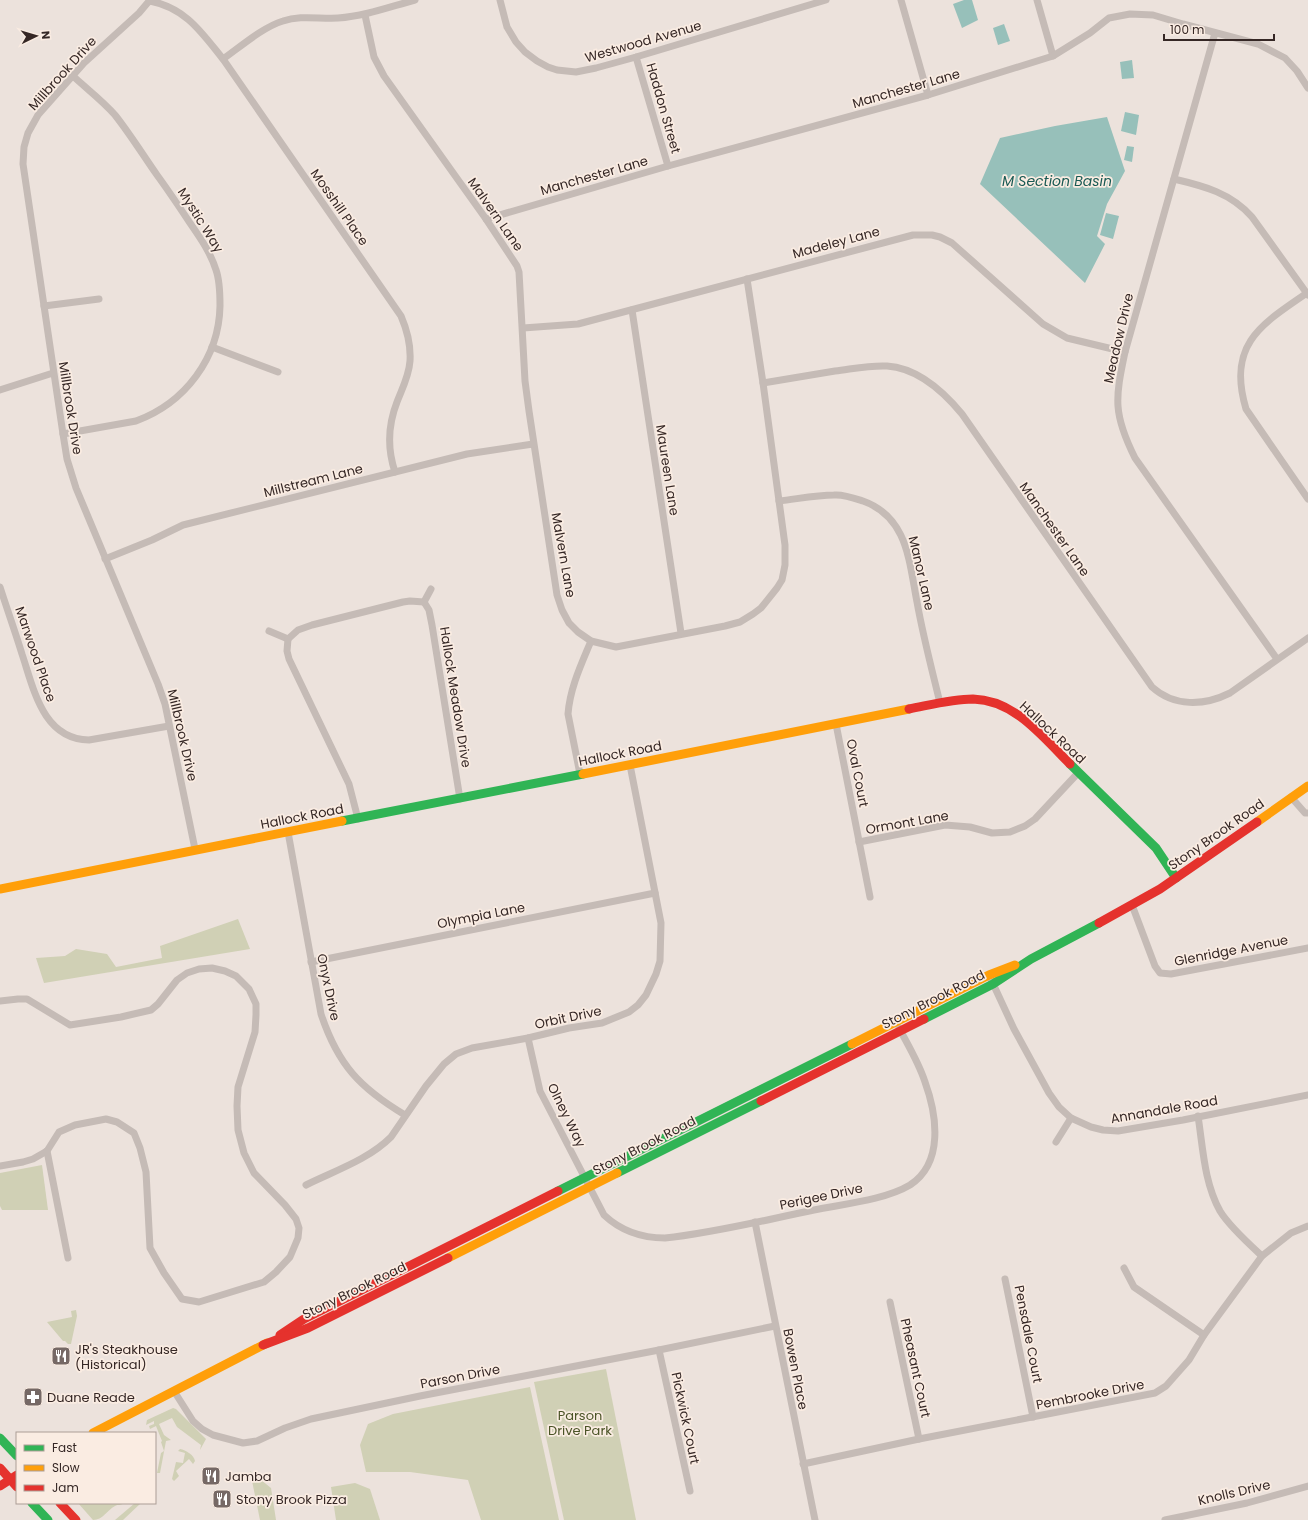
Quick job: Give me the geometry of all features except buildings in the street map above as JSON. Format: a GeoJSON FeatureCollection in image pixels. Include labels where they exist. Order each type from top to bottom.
{"type":"FeatureCollection","features":[{"type":"Feature","properties":{"kind":"main road","name":"Hallock Road"},"geometry":{"type":"LineString","coordinates":[[0,889],[960,699],[973,698],[993,702],[1006,707],[1024,720],[1156,848],[1176,878]]}},
{"type":"Feature","properties":{"kind":"main road","name":"Stony Brook Road"},"geometry":{"type":"LineString","coordinates":[[263,1345],[308,1328],[993,984],[1031,959],[1132,905],[1176,878],[1308,786]]}},
{"type":"Feature","properties":{"kind":"main road","name":"Stony Brook Road"},"geometry":{"type":"LineString","coordinates":[[95,1432],[263,1345],[304,1319],[989,975],[1031,959]]}},
{"type":"Feature","properties":{"kind":"main road"},"geometry":{"type":"LineString","coordinates":[[755,1092],[759,1102]]}},
{"type":"Feature","properties":{"kind":"main road"},"geometry":{"type":"LineString","coordinates":[[444,1249],[449,1258]]}},
{"type":"Feature","properties":{"kind":"main road"},"geometry":{"type":"LineString","coordinates":[[0,1438],[16,1455]]}},
{"type":"Feature","properties":{"kind":"main road"},"geometry":{"type":"LineString","coordinates":[[0,1468],[14,1477],[0,1486]]}},
{"type":"Feature","properties":{"kind":"main road"},"geometry":{"type":"LineString","coordinates":[[33,1504],[48,1520]]}},
{"type":"Feature","properties":{"kind":"main road"},"geometry":{"type":"LineString","coordinates":[[61,1504],[76,1520]]}},
{"type":"Feature","properties":{"kind":"street","name":"Mosshill Place"},"geometry":{"type":"LineString","coordinates":[[150,0],[188,17],[207,37],[401,316],[406,328],[410,352],[410,363],[405,385],[394,411],[390,432],[390,452],[395,472]]}},
{"type":"Feature","properties":{"kind":"street","name":"Millbrook Drive"},"geometry":{"type":"LineString","coordinates":[[150,0],[84,63],[38,114],[28,133],[24,147],[23,164],[67,459],[76,488],[165,704],[196,849]]}},
{"type":"Feature","properties":{"kind":"street"},"geometry":{"type":"LineString","coordinates":[[223,59],[261,33],[282,21],[296,18],[338,18],[365,15],[415,0]]}},
{"type":"Feature","properties":{"kind":"street","name":"Westwood Avenue"},"geometry":{"type":"LineString","coordinates":[[500,0],[508,27],[516,42],[525,52],[548,67],[557,70],[576,72],[636,57],[826,0]]}},
{"type":"Feature","properties":{"kind":"street"},"geometry":{"type":"LineString","coordinates":[[901,0],[928,95]]}},
{"type":"Feature","properties":{"kind":"street"},"geometry":{"type":"LineString","coordinates":[[1037,0],[1054,56]]}},
{"type":"Feature","properties":{"kind":"street","name":"Manchester Lane"},"geometry":{"type":"LineString","coordinates":[[486,219],[668,166],[928,95],[1054,56],[1090,33],[1109,18],[1130,14],[1153,15],[1258,44],[1285,58],[1297,71],[1308,88]]}},
{"type":"Feature","properties":{"kind":"street","name":"Malvern Lane"},"geometry":{"type":"LineString","coordinates":[[365,15],[374,56],[384,76],[486,219],[517,266],[519,272],[523,328],[525,381],[533,444],[557,594],[562,610],[569,623],[578,632],[591,641],[616,647],[740,622],[761,608],[778,588],[782,580],[785,565],[785,545],[763,382],[746,279]]}},
{"type":"Feature","properties":{"kind":"street","name":"Meadow Drive"},"geometry":{"type":"LineString","coordinates":[[1215,33],[1125,352],[1117,393],[1117,406],[1125,438],[1135,458],[1277,659]]}},
{"type":"Feature","properties":{"kind":"street","name":"Haddon Street"},"geometry":{"type":"LineString","coordinates":[[636,57],[668,166]]}},
{"type":"Feature","properties":{"kind":"street","name":"Mystic Way"},"geometry":{"type":"LineString","coordinates":[[63,434],[136,421],[158,410],[176,398],[198,373],[209,355],[220,321],[220,298],[216,271],[211,257],[198,234],[115,114],[73,76]]}},
{"type":"Feature","properties":{"kind":"street"},"geometry":{"type":"LineString","coordinates":[[1174,178],[1224,194],[1243,207],[1252,216],[1307,294],[1272,317],[1261,327],[1247,348],[1240,376],[1242,397],[1246,409],[1308,500]]}},
{"type":"Feature","properties":{"kind":"street","name":"Madeley Lane"},"geometry":{"type":"LineString","coordinates":[[523,328],[578,324],[895,239],[912,235],[932,235],[952,243],[1043,324],[1067,338],[1125,352]]}},
{"type":"Feature","properties":{"kind":"street"},"geometry":{"type":"LineString","coordinates":[[44,306],[99,299]]}},
{"type":"Feature","properties":{"kind":"street","name":"Maureen Lane"},"geometry":{"type":"LineString","coordinates":[[632,310],[681,633]]}},
{"type":"Feature","properties":{"kind":"street"},"geometry":{"type":"LineString","coordinates":[[212,347],[278,372]]}},
{"type":"Feature","properties":{"kind":"street","name":"Manchester Lane"},"geometry":{"type":"LineString","coordinates":[[763,382],[860,368],[887,366],[900,368],[920,377],[936,387],[962,414],[1152,688],[1160,695],[1183,702],[1207,702],[1230,693],[1308,638]]}},
{"type":"Feature","properties":{"kind":"street"},"geometry":{"type":"LineString","coordinates":[[0,390],[53,373]]}},
{"type":"Feature","properties":{"kind":"street","name":"Millstream Lane"},"geometry":{"type":"LineString","coordinates":[[105,559],[152,540],[183,525],[482,451],[533,444]]}},
{"type":"Feature","properties":{"kind":"street","name":"Manor Lane"},"geometry":{"type":"LineString","coordinates":[[779,501],[835,494],[856,498],[873,505],[887,516],[897,528],[905,542],[908,554],[917,603],[940,703]]}},
{"type":"Feature","properties":{"kind":"street","name":"Marwood Place"},"geometry":{"type":"LineString","coordinates":[[0,587],[35,695],[44,714],[62,733],[78,740],[89,740],[169,726]]}},
{"type":"Feature","properties":{"kind":"street"},"geometry":{"type":"LineString","coordinates":[[358,819],[349,784],[289,659],[287,651],[288,639],[298,630],[312,625],[404,602],[424,602],[431,589]]}},
{"type":"Feature","properties":{"kind":"street","name":"Hallock Meadow Drive"},"geometry":{"type":"LineString","coordinates":[[424,602],[429,610],[432,625],[460,799]]}},
{"type":"Feature","properties":{"kind":"street"},"geometry":{"type":"LineString","coordinates":[[269,631],[288,639]]}},
{"type":"Feature","properties":{"kind":"street"},"geometry":{"type":"LineString","coordinates":[[580,774],[568,714],[576,676],[591,641]]}},
{"type":"Feature","properties":{"kind":"street","name":"Oval Court"},"geometry":{"type":"LineString","coordinates":[[836,724],[870,897]]}},
{"type":"Feature","properties":{"kind":"street","name":"Orbit Drive"},"geometry":{"type":"LineString","coordinates":[[306,1184],[355,1161],[380,1147],[391,1137],[405,1115],[435,1075],[456,1054],[472,1048],[528,1038],[569,1028],[602,1023],[629,1012],[638,1005],[650,989],[660,961],[661,922],[630,765]]}},
{"type":"Feature","properties":{"kind":"street","name":"Ormont Lane"},"geometry":{"type":"LineString","coordinates":[[859,842],[945,825],[970,827],[992,833],[1010,832],[1025,826],[1035,819],[1078,773]]}},
{"type":"Feature","properties":{"kind":"street"},"geometry":{"type":"LineString","coordinates":[[1291,798],[1305,813],[1308,813]]}},
{"type":"Feature","properties":{"kind":"street","name":"Onyx Drive"},"geometry":{"type":"LineString","coordinates":[[288,832],[321,1014],[337,1052],[355,1078],[386,1104],[405,1115]]}},
{"type":"Feature","properties":{"kind":"street","name":"Olympia Lane"},"geometry":{"type":"LineString","coordinates":[[311,962],[655,892]]}},
{"type":"Feature","properties":{"kind":"street","name":"Glenridge Avenue"},"geometry":{"type":"LineString","coordinates":[[1132,905],[1155,966],[1160,973],[1171,974],[1308,948]]}},
{"type":"Feature","properties":{"kind":"street"},"geometry":{"type":"LineString","coordinates":[[0,1001],[27,999],[70,1025],[121,1017],[151,1010],[158,1004],[177,980],[187,973],[199,969],[212,968],[225,971],[236,976],[249,989],[256,1004],[255,1032],[238,1087],[236,1106],[238,1130],[244,1153],[254,1173],[286,1205],[296,1218],[299,1228],[298,1238],[290,1257],[264,1282],[199,1302],[182,1299],[164,1273],[150,1248],[146,1172],[140,1148],[134,1133],[117,1122],[106,1119],[75,1125],[60,1132],[47,1152],[23,1162],[0,1166]]}},
{"type":"Feature","properties":{"kind":"street","name":"Annandale Road"},"geometry":{"type":"LineString","coordinates":[[989,975],[1014,1029],[1058,1107],[1071,1118],[1091,1127],[1103,1130],[1118,1131],[1308,1095]]}},
{"type":"Feature","properties":{"kind":"street","name":"Perigee Drive"},"geometry":{"type":"LineString","coordinates":[[584,1178],[604,1215],[608,1219],[625,1231],[654,1238],[675,1237],[883,1196],[910,1184],[926,1170],[931,1159],[935,1142],[933,1118],[926,1083],[896,1022]]}},
{"type":"Feature","properties":{"kind":"street","name":"Olney Way"},"geometry":{"type":"LineString","coordinates":[[528,1038],[540,1091],[584,1178]]}},
{"type":"Feature","properties":{"kind":"street"},"geometry":{"type":"LineString","coordinates":[[1198,1116],[1212,1193],[1221,1212],[1246,1241],[1262,1256]]}},
{"type":"Feature","properties":{"kind":"street"},"geometry":{"type":"LineString","coordinates":[[1056,1142],[1071,1118]]}},
{"type":"Feature","properties":{"kind":"street"},"geometry":{"type":"LineString","coordinates":[[47,1152],[68,1258]]}},
{"type":"Feature","properties":{"kind":"street","name":"Bowen Place"},"geometry":{"type":"LineString","coordinates":[[755,1222],[815,1520]]}},
{"type":"Feature","properties":{"kind":"street","name":"Pembrooke Drive"},"geometry":{"type":"LineString","coordinates":[[803,1464],[919,1439],[1155,1393],[1166,1386],[1189,1360],[1204,1335],[1262,1256],[1291,1233],[1308,1226]]}},
{"type":"Feature","properties":{"kind":"street"},"geometry":{"type":"LineString","coordinates":[[1124,1268],[1134,1287],[1204,1335]]}},
{"type":"Feature","properties":{"kind":"street","name":"Pensdale Court"},"geometry":{"type":"LineString","coordinates":[[1005,1279],[1033,1417]]}},
{"type":"Feature","properties":{"kind":"street","name":"Pheasant Court"},"geometry":{"type":"LineString","coordinates":[[890,1302],[919,1439]]}},
{"type":"Feature","properties":{"kind":"street","name":"Parson Drive"},"geometry":{"type":"LineString","coordinates":[[174,1391],[193,1421],[202,1429],[213,1435],[244,1443],[257,1441],[307,1420],[775,1326]]}},
{"type":"Feature","properties":{"kind":"street","name":"Pickwick Court"},"geometry":{"type":"LineString","coordinates":[[659,1350],[690,1491]]}},
{"type":"Feature","properties":{"kind":"street","name":"Knolls Drive"},"geometry":{"type":"LineString","coordinates":[[1165,1520],[1246,1503],[1308,1486]]}},
{"type":"Feature","properties":{"kind":"green space"},"geometry":{"type":"Polygon","coordinates":[[[238,919],[250,949],[44,983],[36,958],[65,956],[76,949],[107,954],[116,967],[162,958],[160,946],[238,919]]]}},
{"type":"Feature","properties":{"kind":"green space"},"geometry":{"type":"Polygon","coordinates":[[[42,1165],[48,1210],[2,1210],[0,1206],[0,1173],[42,1165]]]}},
{"type":"Feature","properties":{"kind":"green space"},"geometry":{"type":"Polygon","coordinates":[[[76,1310],[77,1316],[71,1344],[68,1344],[63,1341],[47,1322],[72,1317],[71,1311],[76,1310]]]}},
{"type":"Feature","properties":{"kind":"green space","name":"Parson Drive Park"},"geometry":{"type":"Polygon","coordinates":[[[606,1369],[636,1520],[564,1520],[534,1382],[606,1369]]]}},
{"type":"Feature","properties":{"kind":"green space"},"geometry":{"type":"Polygon","coordinates":[[[530,1387],[559,1520],[481,1520],[468,1480],[410,1472],[366,1472],[360,1445],[368,1424],[393,1414],[530,1387]]]}},
{"type":"Feature","properties":{"kind":"green space"},"geometry":{"type":"Polygon","coordinates":[[[173,1408],[176,1409],[206,1439],[200,1450],[201,1445],[177,1427],[172,1418],[159,1424],[164,1435],[171,1440],[166,1441],[160,1473],[157,1473],[161,1453],[164,1451],[156,1426],[150,1429],[149,1426],[154,1424],[154,1421],[146,1425],[147,1420],[173,1408]]]}},
{"type":"Feature","properties":{"kind":"green space"},"geometry":{"type":"Polygon","coordinates":[[[180,1449],[189,1453],[195,1461],[193,1464],[189,1459],[176,1471],[179,1476],[174,1481],[172,1479],[176,1462],[183,1463],[185,1453],[178,1451],[180,1449]]]}},
{"type":"Feature","properties":{"kind":"green space"},"geometry":{"type":"Polygon","coordinates":[[[250,1471],[271,1488],[276,1520],[260,1520],[250,1471]]]}},
{"type":"Feature","properties":{"kind":"green space"},"geometry":{"type":"Polygon","coordinates":[[[355,1483],[370,1489],[380,1520],[336,1520],[331,1487],[355,1483]]]}},
{"type":"Feature","properties":{"kind":"green space"},"geometry":{"type":"Polygon","coordinates":[[[79,1504],[121,1504],[116,1505],[102,1517],[93,1520],[79,1504]]]}},
{"type":"Feature","properties":{"kind":"green space"},"geometry":{"type":"Polygon","coordinates":[[[134,1504],[140,1504],[123,1520],[115,1520],[134,1504]]]}},
{"type":"Feature","properties":{"kind":"water"},"geometry":{"type":"Polygon","coordinates":[[[964,0],[972,0],[978,20],[962,28],[953,4],[964,0]]]}},
{"type":"Feature","properties":{"kind":"water"},"geometry":{"type":"Polygon","coordinates":[[[1004,24],[1010,41],[998,45],[993,28],[1004,24]]]}},
{"type":"Feature","properties":{"kind":"water"},"geometry":{"type":"Polygon","coordinates":[[[1132,60],[1134,78],[1122,79],[1120,62],[1132,60]]]}},
{"type":"Feature","properties":{"kind":"water"},"geometry":{"type":"Polygon","coordinates":[[[1125,112],[1139,115],[1136,135],[1121,131],[1125,112]]]}},
{"type":"Feature","properties":{"kind":"water","name":"M Section Basin"},"geometry":{"type":"Polygon","coordinates":[[[1107,117],[1125,171],[1107,204],[1097,236],[1105,244],[1085,283],[980,184],[1000,138],[1107,117]]]}},
{"type":"Feature","properties":{"kind":"water"},"geometry":{"type":"Polygon","coordinates":[[[1127,146],[1134,147],[1132,162],[1124,160],[1127,146]]]}},
{"type":"Feature","properties":{"kind":"water"},"geometry":{"type":"Polygon","coordinates":[[[1106,213],[1119,216],[1113,239],[1100,235],[1106,213]]]}},
{"type":"Feature","properties":{"kind":"traffic: fast"},"geometry":{"type":"LineString","coordinates":[[1070,764],[1156,848],[1176,878]]}},
{"type":"Feature","properties":{"kind":"traffic: fast"},"geometry":{"type":"LineString","coordinates":[[342,821],[583,774]]}},
{"type":"Feature","properties":{"kind":"traffic: fast"},"geometry":{"type":"LineString","coordinates":[[924,1019],[993,984],[1031,959],[1099,923]]}},
{"type":"Feature","properties":{"kind":"traffic: fast"},"geometry":{"type":"LineString","coordinates":[[558,1191],[852,1044]]}},
{"type":"Feature","properties":{"kind":"traffic: fast"},"geometry":{"type":"LineString","coordinates":[[617,1173],[761,1101]]}},
{"type":"Feature","properties":{"kind":"traffic: fast"},"geometry":{"type":"LineString","coordinates":[[0,1438],[16,1455]]}},
{"type":"Feature","properties":{"kind":"traffic: fast"},"geometry":{"type":"LineString","coordinates":[[33,1504],[48,1520]]}},
{"type":"Feature","properties":{"kind":"traffic: slow"},"geometry":{"type":"LineString","coordinates":[[583,774],[909,709]]}},
{"type":"Feature","properties":{"kind":"traffic: slow"},"geometry":{"type":"LineString","coordinates":[[1257,822],[1308,786]]}},
{"type":"Feature","properties":{"kind":"traffic: slow"},"geometry":{"type":"LineString","coordinates":[[0,889],[342,821]]}},
{"type":"Feature","properties":{"kind":"traffic: slow"},"geometry":{"type":"LineString","coordinates":[[852,1044],[989,975],[1015,965]]}},
{"type":"Feature","properties":{"kind":"traffic: slow"},"geometry":{"type":"LineString","coordinates":[[448,1258],[617,1173]]}},
{"type":"Feature","properties":{"kind":"traffic: slow"},"geometry":{"type":"LineString","coordinates":[[95,1432],[267,1343]]}},
{"type":"Feature","properties":{"kind":"traffic: jam"},"geometry":{"type":"LineString","coordinates":[[909,709],[957,700],[973,699],[988,701],[1002,706],[1027,722],[1039,732],[1070,764]]}},
{"type":"Feature","properties":{"kind":"traffic: jam"},"geometry":{"type":"LineString","coordinates":[[1099,923],[1160,889],[1257,822]]}},
{"type":"Feature","properties":{"kind":"traffic: jam"},"geometry":{"type":"LineString","coordinates":[[761,1101],[924,1019]]}},
{"type":"Feature","properties":{"kind":"traffic: jam"},"geometry":{"type":"LineString","coordinates":[[280,1335],[304,1319],[558,1191]]}},
{"type":"Feature","properties":{"kind":"traffic: jam"},"geometry":{"type":"LineString","coordinates":[[263,1345],[308,1328],[448,1258]]}},
{"type":"Feature","properties":{"kind":"traffic: jam"},"geometry":{"type":"LineString","coordinates":[[0,1468],[16,1486]]}},
{"type":"Feature","properties":{"kind":"traffic: jam"},"geometry":{"type":"LineString","coordinates":[[0,1486],[16,1476]]}},
{"type":"Feature","properties":{"kind":"traffic: jam"},"geometry":{"type":"LineString","coordinates":[[61,1504],[76,1520]]}},
{"type":"Feature","properties":{"kind":"place","name":"JR's Steakhouse (Historical)"},"geometry":{"type":"Point","coordinates":[61,1356]}},
{"type":"Feature","properties":{"kind":"place","name":"Duane Reade"},"geometry":{"type":"Point","coordinates":[33,1397]}},
{"type":"Feature","properties":{"kind":"place","name":"Jamba"},"geometry":{"type":"Point","coordinates":[211,1476]}},
{"type":"Feature","properties":{"kind":"place","name":"Stony Brook Pizza"},"geometry":{"type":"Point","coordinates":[222,1499]}}]}
